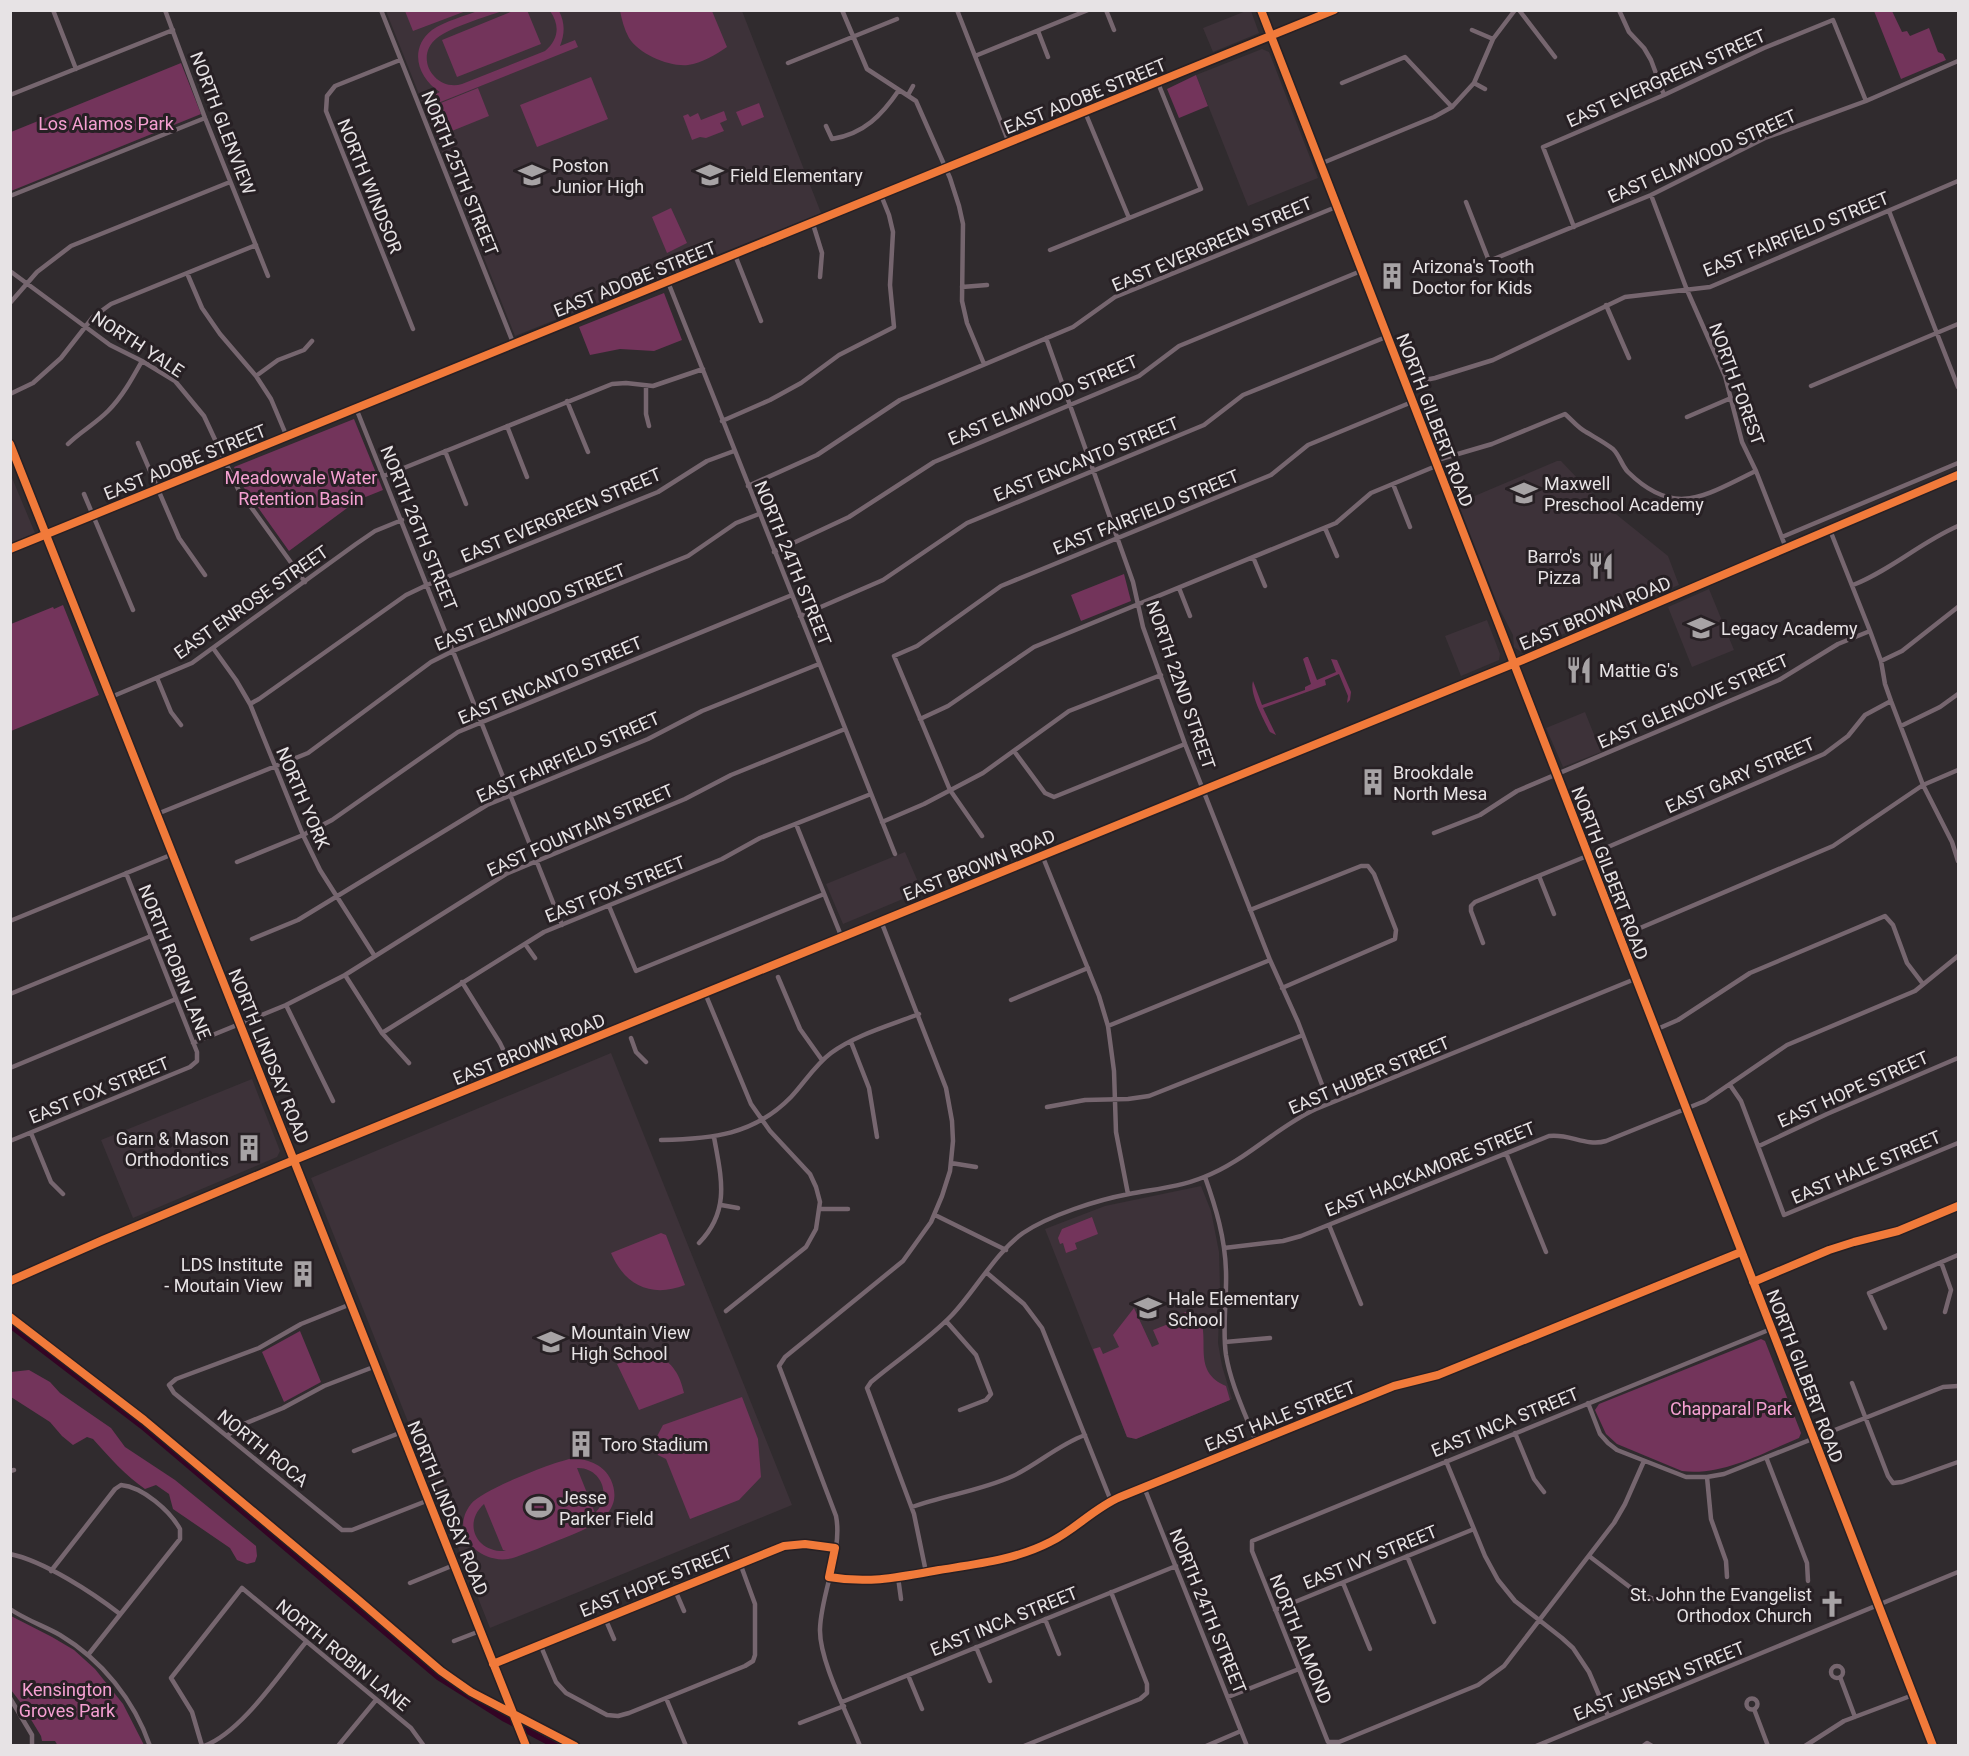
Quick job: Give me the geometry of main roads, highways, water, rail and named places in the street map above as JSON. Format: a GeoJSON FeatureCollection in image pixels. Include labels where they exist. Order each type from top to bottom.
{"type":"FeatureCollection","features":[{"type":"Feature","properties":{"kind":"main road","name":"NORTH GILBERT ROAD"},"geometry":{"type":"LineString","coordinates":[[1261,10],[1933,1746]]}},
{"type":"Feature","properties":{"kind":"main road","name":"EAST ADOBE STREET"},"geometry":{"type":"LineString","coordinates":[[10,549],[1271,37]]}},
{"type":"Feature","properties":{"kind":"main road","name":"NORTH LINDSAY ROAD"},"geometry":{"type":"LineString","coordinates":[[10,444],[526,1746]]}},
{"type":"Feature","properties":{"kind":"main road","name":"EAST BROWN ROAD"},"geometry":{"type":"LineString","coordinates":[[10,1281],[294,1161],[1513,664],[1959,475]]}},
{"type":"Feature","properties":{"kind":"waterway"},"geometry":{"type":"LineString","coordinates":[[10,1325],[142,1426],[438,1677],[503,1718],[556,1746]]}},
{"type":"Feature","properties":{"kind":"place","name":"Poston Junior High"},"geometry":{"type":"Point","coordinates":[532,175]}},
{"type":"Feature","properties":{"kind":"place","name":"Field Elementary"},"geometry":{"type":"Point","coordinates":[710,175]}},
{"type":"Feature","properties":{"kind":"place","name":"Arizona's Tooth Doctor for Kids"},"geometry":{"type":"Point","coordinates":[1392,276]}},
{"type":"Feature","properties":{"kind":"place","name":"Maxwell Preschool Academy"},"geometry":{"type":"Point","coordinates":[1524,493]}},
{"type":"Feature","properties":{"kind":"place","name":"Barro's Pizza"},"geometry":{"type":"Point","coordinates":[1601,566]}},
{"type":"Feature","properties":{"kind":"place","name":"Legacy Academy"},"geometry":{"type":"Point","coordinates":[1701,628]}},
{"type":"Feature","properties":{"kind":"place","name":"Mattie G's"},"geometry":{"type":"Point","coordinates":[1579,670]}},
{"type":"Feature","properties":{"kind":"place","name":"Brookdale North Mesa"},"geometry":{"type":"Point","coordinates":[1373,782]}},
{"type":"Feature","properties":{"kind":"place","name":"Garn & Mason Orthodontics"},"geometry":{"type":"Point","coordinates":[249,1148]}},
{"type":"Feature","properties":{"kind":"place","name":"LDS Institute - Moutain View"},"geometry":{"type":"Point","coordinates":[303,1274]}},
{"type":"Feature","properties":{"kind":"place","name":"Hale Elementary School"},"geometry":{"type":"Point","coordinates":[1148,1308]}},
{"type":"Feature","properties":{"kind":"place","name":"Mountain View High School"},"geometry":{"type":"Point","coordinates":[551,1342]}},
{"type":"Feature","properties":{"kind":"place","name":"Toro Stadium"},"geometry":{"type":"Point","coordinates":[581,1444]}},
{"type":"Feature","properties":{"kind":"place","name":"Jesse Parker Field"},"geometry":{"type":"Point","coordinates":[539,1507]}},
{"type":"Feature","properties":{"kind":"place","name":"St. John the Evangelist Orthodox Church"},"geometry":{"type":"Point","coordinates":[1832,1604]}},
{"type":"Feature","properties":{"kind":"park label","name":"Los Alamos Park"},"geometry":{"type":"Point","coordinates":[106,123]}},
{"type":"Feature","properties":{"kind":"park label","name":"Meadowvale Water Retention Basin"},"geometry":{"type":"Point","coordinates":[301,487]}},
{"type":"Feature","properties":{"kind":"park label","name":"Chapparal Park"},"geometry":{"type":"Point","coordinates":[1731,1408]}},
{"type":"Feature","properties":{"kind":"park label","name":"Kensington Groves Park"},"geometry":{"type":"Point","coordinates":[67,1699]}}]}
